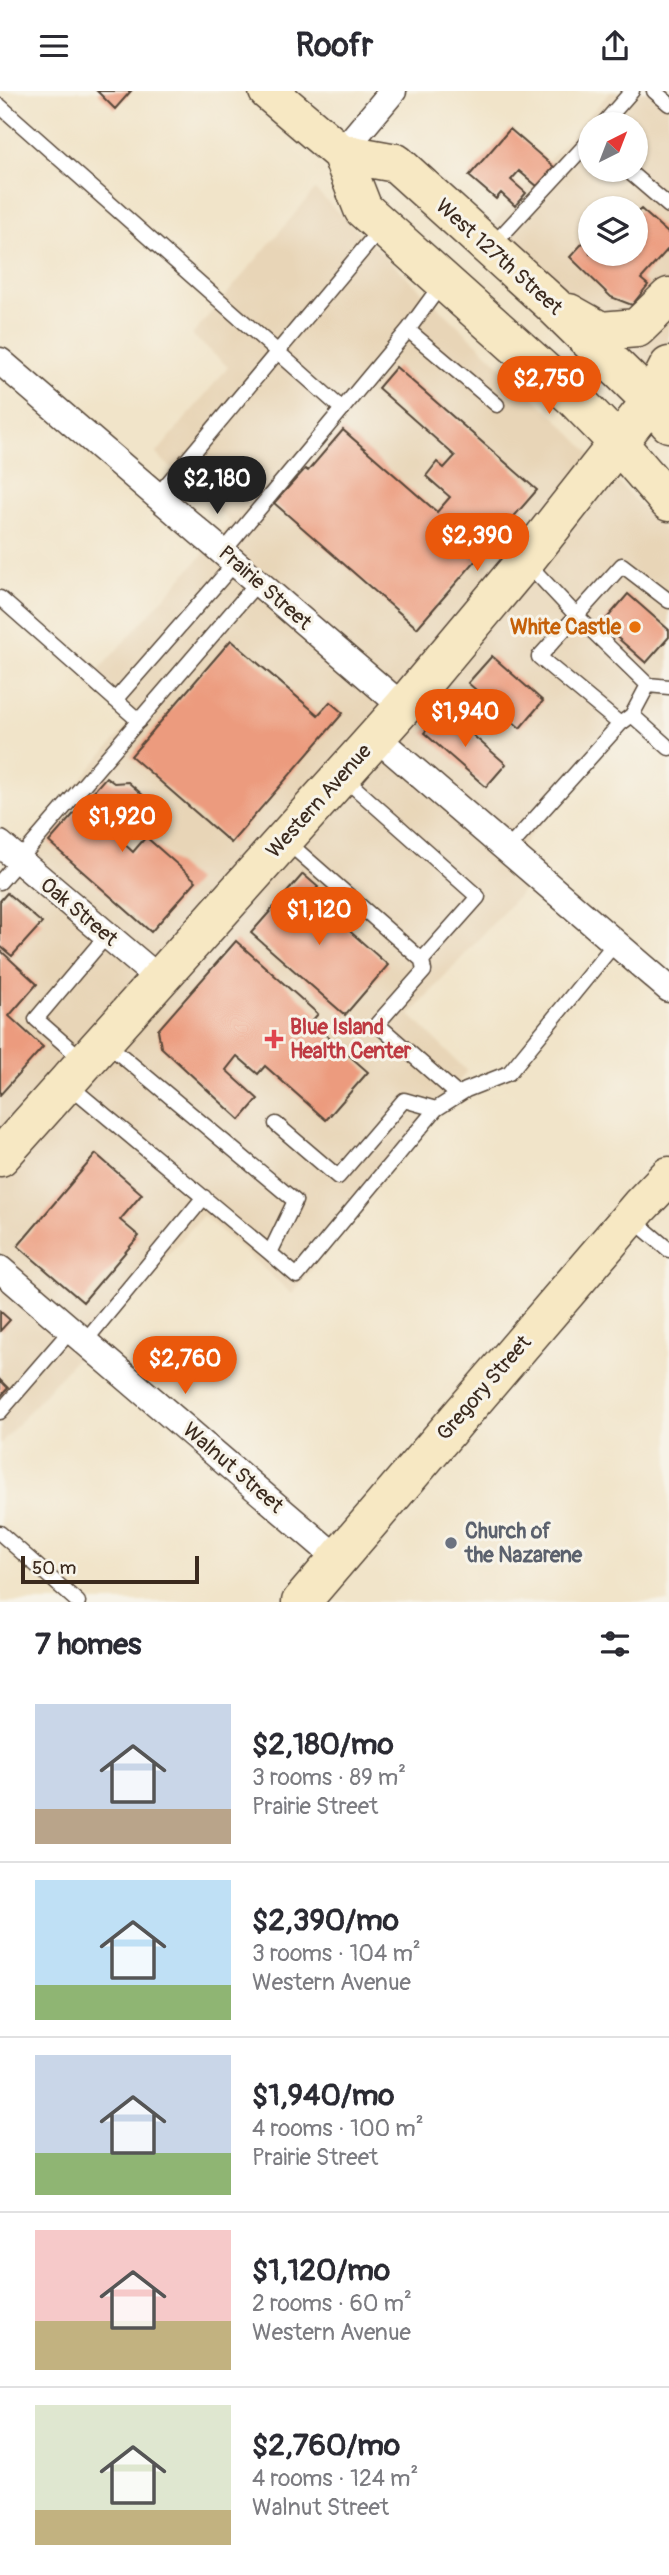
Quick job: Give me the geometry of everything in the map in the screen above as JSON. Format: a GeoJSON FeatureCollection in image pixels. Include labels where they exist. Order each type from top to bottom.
{"type":"FeatureCollection","features":[{"type":"Feature","properties":{"kind":"main road"},"geometry":{"type":"LineString","coordinates":[[268,91],[341,153],[363,209],[555,381],[617,442],[669,502]]}},
{"type":"Feature","properties":{"kind":"main road","name":"West 127th Street"},"geometry":{"type":"LineString","coordinates":[[341,153],[396,163],[663,404]]}},
{"type":"Feature","properties":{"kind":"main road"},"geometry":{"type":"LineString","coordinates":[[552,304],[601,331],[636,328],[669,297]]}},
{"type":"Feature","properties":{"kind":"main road","name":"Western Avenue"},"geometry":{"type":"LineString","coordinates":[[0,1157],[403,707],[525,561],[617,442],[663,404],[669,366]]}},
{"type":"Feature","properties":{"kind":"main road","name":"Gregory Street"},"geometry":{"type":"LineString","coordinates":[[320,1585],[630,1217],[669,1176]]}},
{"type":"Feature","properties":{"kind":"street"},"geometry":{"type":"LineString","coordinates":[[341,153],[393,91]]}},
{"type":"Feature","properties":{"kind":"street","name":"Prairie Street"},"geometry":{"type":"LineString","coordinates":[[0,361],[403,707]]}},
{"type":"Feature","properties":{"kind":"street"},"geometry":{"type":"LineString","coordinates":[[376,737],[669,989]]}},
{"type":"Feature","properties":{"kind":"street","name":"Oak Street"},"geometry":{"type":"LineString","coordinates":[[10,852],[159,979]]}},
{"type":"Feature","properties":{"kind":"street","name":"Walnut Street"},"geometry":{"type":"LineString","coordinates":[[0,1269],[78,1335],[320,1585]]}},
{"type":"Feature","properties":{"kind":"lane"},"geometry":{"type":"LineString","coordinates":[[614,112],[632,91]]}},
{"type":"Feature","properties":{"kind":"lane"},"geometry":{"type":"LineString","coordinates":[[654,91],[669,104]]}},
{"type":"Feature","properties":{"kind":"lane"},"geometry":{"type":"LineString","coordinates":[[0,106],[342,409]]}},
{"type":"Feature","properties":{"kind":"lane"},"geometry":{"type":"LineString","coordinates":[[490,248],[578,153]]}},
{"type":"Feature","properties":{"kind":"lane"},"geometry":{"type":"LineString","coordinates":[[641,182],[669,206]]}},
{"type":"Feature","properties":{"kind":"lane"},"geometry":{"type":"LineString","coordinates":[[157,496],[383,226]]}},
{"type":"Feature","properties":{"kind":"lane"},"geometry":{"type":"LineString","coordinates":[[115,700],[444,281]]}},
{"type":"Feature","properties":{"kind":"lane"},"geometry":{"type":"LineString","coordinates":[[408,330],[497,405]]}},
{"type":"Feature","properties":{"kind":"lane"},"geometry":{"type":"LineString","coordinates":[[525,561],[648,685],[669,687]]}},
{"type":"Feature","properties":{"kind":"lane"},"geometry":{"type":"LineString","coordinates":[[620,724],[539,657],[622,565],[669,601]]}},
{"type":"Feature","properties":{"kind":"lane"},"geometry":{"type":"LineString","coordinates":[[0,882],[10,852],[139,721],[258,583]]}},
{"type":"Feature","properties":{"kind":"lane"},"geometry":{"type":"LineString","coordinates":[[0,598],[139,721]]}},
{"type":"Feature","properties":{"kind":"lane"},"geometry":{"type":"LineString","coordinates":[[508,850],[620,724],[632,715],[648,685]]}},
{"type":"Feature","properties":{"kind":"lane"},"geometry":{"type":"LineString","coordinates":[[632,715],[669,748]]}},
{"type":"Feature","properties":{"kind":"lane"},"geometry":{"type":"LineString","coordinates":[[341,776],[478,897],[422,960]]}},
{"type":"Feature","properties":{"kind":"lane"},"geometry":{"type":"LineString","coordinates":[[284,839],[422,960],[424,971],[377,1024],[458,1095]]}},
{"type":"Feature","properties":{"kind":"lane"},"geometry":{"type":"LineString","coordinates":[[107,935],[36,1019],[85,1062],[204,1197],[297,1276],[436,1108],[458,1095],[509,1073],[615,943]]}},
{"type":"Feature","properties":{"kind":"lane"},"geometry":{"type":"LineString","coordinates":[[85,1062],[295,1201],[271,1253]]}},
{"type":"Feature","properties":{"kind":"lane"},"geometry":{"type":"LineString","coordinates":[[276,1124],[338,1177],[404,1100],[436,1108]]}},
{"type":"Feature","properties":{"kind":"lane"},"geometry":{"type":"LineString","coordinates":[[0,1412],[78,1335],[204,1197]]}},
{"type":"Feature","properties":{"kind":"lane"},"geometry":{"type":"LineString","coordinates":[[630,1217],[669,1250]]}},
{"type":"Feature","properties":{"kind":"lane"},"geometry":{"type":"LineString","coordinates":[[0,1533],[78,1602]]}},
{"type":"Feature","properties":{"kind":"shaded area"},"geometry":{"type":"Polygon","coordinates":[[[611,91],[669,91],[669,389],[486,231],[578,128],[578,182],[648,182],[648,112],[592,112],[611,91]]]}},
{"type":"Feature","properties":{"kind":"shaded area"},"geometry":{"type":"Polygon","coordinates":[[[315,190],[561,423],[669,535],[669,732],[644,709],[502,867],[525,888],[410,1015],[467,1071],[292,1294],[203,1215],[0,1444],[0,872],[132,721],[86,684],[231,523],[156,454],[228,367],[192,335],[315,190]]]}},
{"type":"Feature","properties":{"kind":"building"},"geometry":{"type":"Polygon","coordinates":[[[97,91],[131,91],[115,109],[97,91]]]}},
{"type":"Feature","properties":{"kind":"building"},"geometry":{"type":"Polygon","coordinates":[[[510,129],[554,167],[537,186],[519,171],[511,180],[526,193],[515,206],[501,193],[496,199],[469,176],[510,129]]]}},
{"type":"Feature","properties":{"kind":"building"},"geometry":{"type":"Polygon","coordinates":[[[648,215],[669,234],[669,248],[641,279],[648,285],[632,305],[611,297],[579,266],[648,266],[648,215]]]}},
{"type":"Feature","properties":{"kind":"building"},"geometry":{"type":"Polygon","coordinates":[[[578,248],[578,265],[570,257],[578,248]]]}},
{"type":"Feature","properties":{"kind":"building"},"geometry":{"type":"Polygon","coordinates":[[[396,367],[537,490],[417,628],[274,503],[305,469],[308,471],[343,430],[437,512],[450,497],[426,476],[437,462],[444,468],[455,456],[378,388],[396,367]]]}},
{"type":"Feature","properties":{"kind":"building","name":"White Castle"},"geometry":{"type":"Polygon","coordinates":[[[628,594],[669,630],[669,637],[646,663],[602,624],[628,594]]]}},
{"type":"Feature","properties":{"kind":"building"},"geometry":{"type":"Polygon","coordinates":[[[231,640],[318,715],[330,702],[343,713],[231,843],[131,756],[231,640]]]}},
{"type":"Feature","properties":{"kind":"building"},"geometry":{"type":"Polygon","coordinates":[[[492,656],[543,701],[520,728],[468,683],[492,656]]]}},
{"type":"Feature","properties":{"kind":"building"},"geometry":{"type":"Polygon","coordinates":[[[444,710],[506,764],[486,787],[424,733],[444,710]]]}},
{"type":"Feature","properties":{"kind":"building"},"geometry":{"type":"Polygon","coordinates":[[[106,777],[114,783],[128,782],[153,804],[121,841],[133,852],[146,837],[196,881],[151,932],[49,842],[106,777]]]}},
{"type":"Feature","properties":{"kind":"building"},"geometry":{"type":"Polygon","coordinates":[[[303,874],[318,887],[310,896],[388,965],[345,1015],[251,933],[303,874]]]}},
{"type":"Feature","properties":{"kind":"building"},"geometry":{"type":"Polygon","coordinates":[[[7,893],[42,923],[12,956],[0,946],[0,901],[7,893]]]}},
{"type":"Feature","properties":{"kind":"building","name":"Blue Island Health Center"},"geometry":{"type":"Polygon","coordinates":[[[236,941],[318,1014],[311,1022],[368,1072],[326,1120],[265,1066],[258,1074],[237,1056],[226,1070],[258,1099],[240,1120],[161,1047],[158,1030],[236,941]]]}},
{"type":"Feature","properties":{"kind":"building"},"geometry":{"type":"Polygon","coordinates":[[[0,950],[37,984],[9,1016],[43,1047],[0,1095],[0,950]]]}},
{"type":"Feature","properties":{"kind":"building"},"geometry":{"type":"Polygon","coordinates":[[[96,1154],[142,1194],[120,1220],[139,1236],[83,1302],[18,1246],[96,1154]]]}},
{"type":"Feature","properties":{"kind":"building"},"geometry":{"type":"Polygon","coordinates":[[[0,1311],[10,1320],[0,1331],[0,1311]]]}},
{"type":"Feature","properties":{"kind":"building"},"geometry":{"type":"Polygon","coordinates":[[[0,1380],[8,1388],[0,1397],[0,1380]]]}},
{"type":"Feature","properties":{"kind":"place","name":"White Castle"},"geometry":{"type":"Point","coordinates":[635,627]}},
{"type":"Feature","properties":{"kind":"place","name":"Blue Island Health Center"},"geometry":{"type":"Point","coordinates":[274,1039]}},
{"type":"Feature","properties":{"kind":"place","name":"Church of the Nazarene"},"geometry":{"type":"Point","coordinates":[451,1543]}}]}
